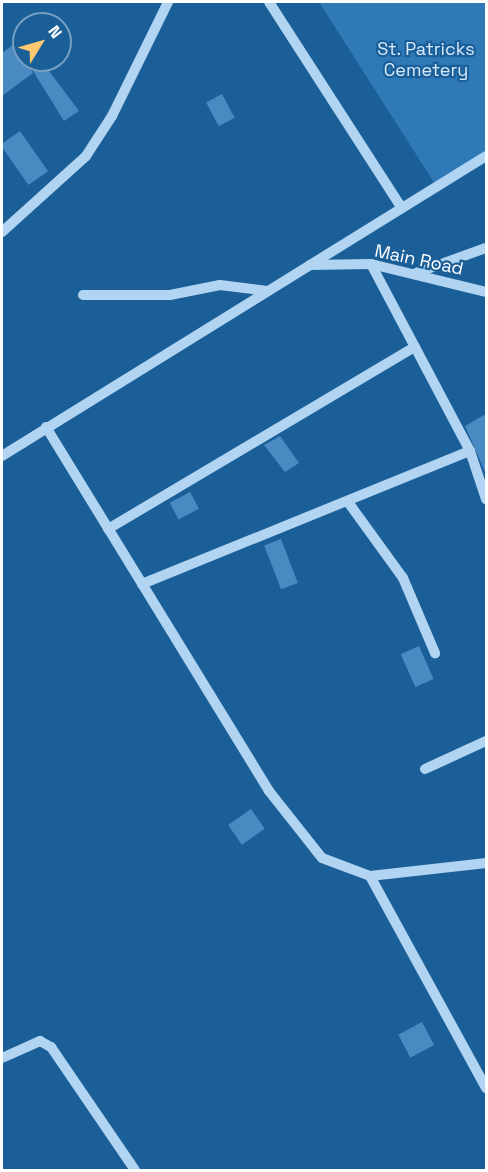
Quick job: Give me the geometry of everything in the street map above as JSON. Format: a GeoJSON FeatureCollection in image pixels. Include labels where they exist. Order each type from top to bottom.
{"type":"FeatureCollection","features":[{"type":"Feature","properties":{"kind":"street"},"geometry":{"type":"LineString","coordinates":[[2,232],[86,156],[112,116],[168,2]]}},
{"type":"Feature","properties":{"kind":"street"},"geometry":{"type":"LineString","coordinates":[[269,2],[402,208]]}},
{"type":"Feature","properties":{"kind":"street"},"geometry":{"type":"LineString","coordinates":[[2,456],[486,156]]}},
{"type":"Feature","properties":{"kind":"street"},"geometry":{"type":"LineString","coordinates":[[415,273],[486,248]]}},
{"type":"Feature","properties":{"kind":"street"},"geometry":{"type":"LineString","coordinates":[[371,264],[470,451],[486,499]]}},
{"type":"Feature","properties":{"kind":"street","name":"Main Road"},"geometry":{"type":"LineString","coordinates":[[308,265],[371,264],[486,292]]}},
{"type":"Feature","properties":{"kind":"street"},"geometry":{"type":"LineString","coordinates":[[83,295],[170,295],[220,285],[268,291]]}},
{"type":"Feature","properties":{"kind":"street"},"geometry":{"type":"LineString","coordinates":[[108,529],[415,347]]}},
{"type":"Feature","properties":{"kind":"street"},"geometry":{"type":"LineString","coordinates":[[46,427],[269,791],[322,858],[370,876],[486,864]]}},
{"type":"Feature","properties":{"kind":"street"},"geometry":{"type":"LineString","coordinates":[[142,584],[470,451]]}},
{"type":"Feature","properties":{"kind":"street"},"geometry":{"type":"LineString","coordinates":[[348,502],[403,579],[435,653]]}},
{"type":"Feature","properties":{"kind":"street"},"geometry":{"type":"LineString","coordinates":[[425,769],[486,741]]}},
{"type":"Feature","properties":{"kind":"street"},"geometry":{"type":"LineString","coordinates":[[370,876],[485,1081]]}},
{"type":"Feature","properties":{"kind":"street"},"geometry":{"type":"LineString","coordinates":[[2,1058],[24,1045],[40,1041],[51,1047],[135,1170]]}},
{"type":"Feature","properties":{"kind":"green space","name":"St. Patricks Cemetery"},"geometry":{"type":"Polygon","coordinates":[[[319,2],[486,2],[486,152],[435,184],[319,2]]]}},
{"type":"Feature","properties":{"kind":"building"},"geometry":{"type":"Polygon","coordinates":[[[12,46],[12,72],[33,73],[2,96],[2,53],[12,46]]]}},
{"type":"Feature","properties":{"kind":"building"},"geometry":{"type":"Polygon","coordinates":[[[34,72],[50,72],[79,111],[64,121],[34,72]]]}},
{"type":"Feature","properties":{"kind":"building"},"geometry":{"type":"Polygon","coordinates":[[[222,94],[235,118],[219,126],[206,102],[222,94]]]}},
{"type":"Feature","properties":{"kind":"building"},"geometry":{"type":"Polygon","coordinates":[[[20,131],[48,171],[28,185],[2,147],[2,144],[20,131]]]}},
{"type":"Feature","properties":{"kind":"building"},"geometry":{"type":"Polygon","coordinates":[[[486,414],[486,474],[465,426],[486,414]]]}},
{"type":"Feature","properties":{"kind":"building"},"geometry":{"type":"Polygon","coordinates":[[[280,436],[299,463],[285,472],[264,445],[280,436]]]}},
{"type":"Feature","properties":{"kind":"building"},"geometry":{"type":"Polygon","coordinates":[[[190,492],[199,509],[179,520],[170,503],[190,492]]]}},
{"type":"Feature","properties":{"kind":"building"},"geometry":{"type":"Polygon","coordinates":[[[281,539],[298,583],[281,589],[264,545],[281,539]]]}},
{"type":"Feature","properties":{"kind":"building"},"geometry":{"type":"Polygon","coordinates":[[[419,646],[434,679],[415,687],[401,654],[419,646]]]}},
{"type":"Feature","properties":{"kind":"building"},"geometry":{"type":"Polygon","coordinates":[[[251,809],[265,829],[242,845],[228,825],[251,809]]]}},
{"type":"Feature","properties":{"kind":"building"},"geometry":{"type":"Polygon","coordinates":[[[422,1022],[434,1045],[410,1058],[398,1035],[422,1022]]]}}]}
